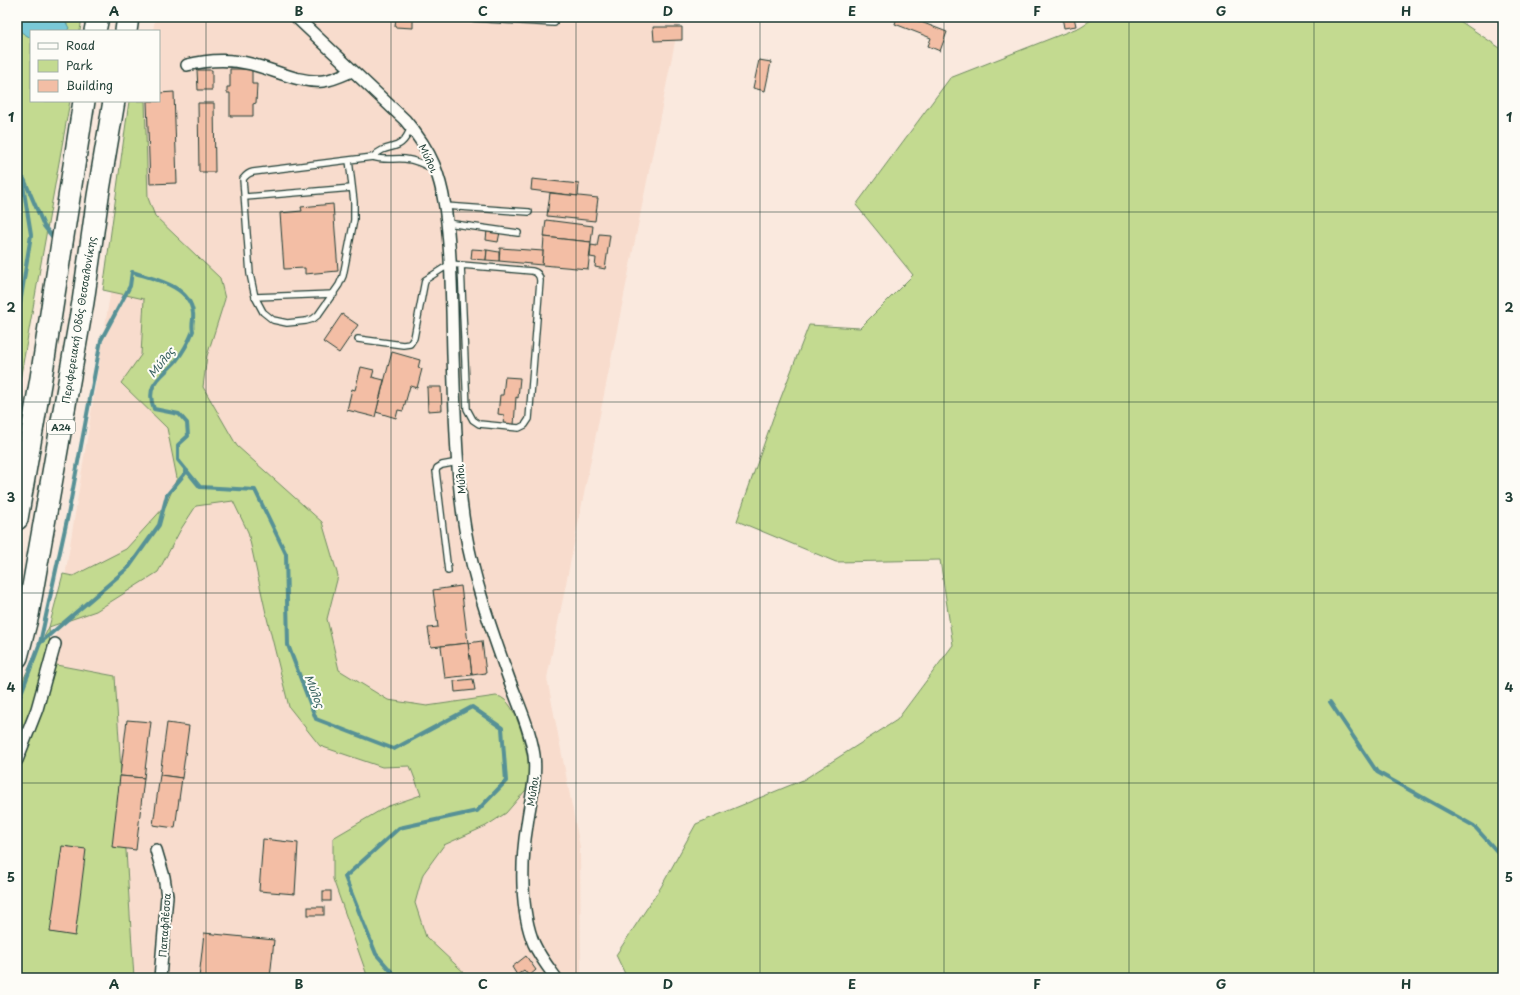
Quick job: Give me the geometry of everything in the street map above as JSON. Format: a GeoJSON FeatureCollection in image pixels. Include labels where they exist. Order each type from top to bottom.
{"type":"FeatureCollection","features":[{"type":"Feature","properties":{"kind":"highway"},"geometry":{"type":"LineString","coordinates":[[95,30],[98,17]]}},
{"type":"Feature","properties":{"kind":"highway"},"geometry":{"type":"LineString","coordinates":[[126,30],[128,17]]}},
{"type":"Feature","properties":{"kind":"highway","name":"Α24"},"geometry":{"type":"LineString","coordinates":[[17,519],[43,370],[84,102]]}},
{"type":"Feature","properties":{"kind":"highway","name":"Περιφερειακή Οδός Θεσσαλονίκης"},"geometry":{"type":"LineString","coordinates":[[17,657],[28,615],[83,302],[98,196],[114,102]]}},
{"type":"Feature","properties":{"kind":"street","name":"Μύλοι"},"geometry":{"type":"LineString","coordinates":[[296,17],[411,126],[423,144],[435,170],[445,206],[447,223],[456,264],[458,462],[463,519],[470,554],[534,753],[535,778],[526,829],[523,864],[525,909],[529,930],[535,946],[542,959],[556,978]]}},
{"type":"Feature","properties":{"kind":"street"},"geometry":{"type":"LineString","coordinates":[[187,65],[213,61],[246,63],[311,81],[330,80],[352,71]]}},
{"type":"Feature","properties":{"kind":"street"},"geometry":{"type":"LineString","coordinates":[[17,760],[37,709],[55,644]]}},
{"type":"Feature","properties":{"kind":"street","name":"Παπαφλέσσα"},"geometry":{"type":"LineString","coordinates":[[156,850],[164,877],[167,896],[160,978]]}},
{"type":"Feature","properties":{"kind":"lane"},"geometry":{"type":"LineString","coordinates":[[453,17],[554,23]]}},
{"type":"Feature","properties":{"kind":"lane"},"geometry":{"type":"LineString","coordinates":[[373,158],[380,151],[402,143],[411,126]]}},
{"type":"Feature","properties":{"kind":"lane"},"geometry":{"type":"LineString","coordinates":[[349,160],[354,207],[353,227],[343,276],[334,294],[316,318],[296,323],[280,322],[268,316],[260,307],[255,297],[250,274],[243,179],[248,173],[349,160],[373,158],[383,160],[409,160],[421,163],[435,170]]}},
{"type":"Feature","properties":{"kind":"lane"},"geometry":{"type":"LineString","coordinates":[[245,197],[352,188]]}},
{"type":"Feature","properties":{"kind":"lane"},"geometry":{"type":"LineString","coordinates":[[445,206],[529,212]]}},
{"type":"Feature","properties":{"kind":"lane"},"geometry":{"type":"LineString","coordinates":[[447,223],[518,233]]}},
{"type":"Feature","properties":{"kind":"lane"},"geometry":{"type":"LineString","coordinates":[[358,339],[403,345],[410,344],[414,338],[426,280],[456,264],[532,270],[540,277],[528,423],[522,427],[479,424],[474,420],[467,409],[456,264]]}},
{"type":"Feature","properties":{"kind":"lane"},"geometry":{"type":"LineString","coordinates":[[255,297],[334,294]]}},
{"type":"Feature","properties":{"kind":"lane"},"geometry":{"type":"LineString","coordinates":[[448,571],[436,471],[439,466],[458,462]]}},
{"type":"Feature","properties":{"kind":"shaded area"},"geometry":{"type":"Polygon","coordinates":[[[155,17],[680,17],[547,678],[580,847],[581,978],[134,978],[115,676],[51,664],[141,102],[160,102],[160,30],[153,30],[155,17]]]}},
{"type":"Feature","properties":{"kind":"green space"},"geometry":{"type":"Polygon","coordinates":[[[17,17],[82,17],[80,30],[30,30],[30,102],[70,102],[17,397],[17,17]]]}},
{"type":"Feature","properties":{"kind":"green space"},"geometry":{"type":"Polygon","coordinates":[[[1096,17],[1454,17],[1503,50],[1503,978],[627,978],[616,955],[661,887],[696,824],[803,780],[897,720],[953,645],[940,560],[836,562],[737,521],[773,418],[809,325],[860,328],[913,275],[856,205],[950,78],[1080,27],[1096,17]]]}},
{"type":"Feature","properties":{"kind":"green space"},"geometry":{"type":"Polygon","coordinates":[[[129,102],[145,102],[148,198],[155,216],[220,278],[225,299],[207,356],[203,387],[237,446],[322,522],[338,576],[327,619],[339,670],[388,700],[427,706],[496,696],[500,697],[508,704],[519,724],[529,764],[531,784],[506,813],[486,826],[444,845],[423,874],[415,903],[426,937],[470,978],[368,978],[333,879],[333,838],[386,807],[421,795],[410,766],[382,767],[320,746],[289,707],[248,532],[233,501],[196,506],[181,529],[158,572],[96,611],[49,627],[63,574],[73,576],[126,549],[166,505],[177,478],[167,428],[121,383],[141,355],[144,299],[103,290],[129,102]]]}},
{"type":"Feature","properties":{"kind":"green space"},"geometry":{"type":"Polygon","coordinates":[[[49,627],[51,664],[115,676],[134,978],[17,978],[17,692],[49,627]]]}},
{"type":"Feature","properties":{"kind":"water"},"geometry":{"type":"Polygon","coordinates":[[[18,17],[63,17],[69,28],[68,30],[30,30],[30,37],[21,32],[18,17]]]}},
{"type":"Feature","properties":{"kind":"building"},"geometry":{"type":"Polygon","coordinates":[[[396,17],[413,17],[413,28],[395,27],[396,17]]]}},
{"type":"Feature","properties":{"kind":"building"},"geometry":{"type":"Polygon","coordinates":[[[897,17],[908,17],[947,32],[940,51],[928,46],[931,38],[895,24],[897,17]]]}},
{"type":"Feature","properties":{"kind":"building"},"geometry":{"type":"Polygon","coordinates":[[[1062,17],[1074,17],[1076,26],[1064,28],[1062,17]]]}},
{"type":"Feature","properties":{"kind":"building"},"geometry":{"type":"Polygon","coordinates":[[[653,27],[682,27],[682,40],[654,41],[653,27]]]}},
{"type":"Feature","properties":{"kind":"building"},"geometry":{"type":"Polygon","coordinates":[[[759,60],[771,62],[765,91],[753,88],[759,60]]]}},
{"type":"Feature","properties":{"kind":"building"},"geometry":{"type":"Polygon","coordinates":[[[230,69],[252,69],[252,84],[257,84],[256,103],[253,104],[253,116],[230,116],[230,93],[227,93],[227,87],[230,87],[230,69]]]}},
{"type":"Feature","properties":{"kind":"building"},"geometry":{"type":"Polygon","coordinates":[[[197,70],[212,70],[212,90],[198,90],[197,70]]]}},
{"type":"Feature","properties":{"kind":"building"},"geometry":{"type":"Polygon","coordinates":[[[174,92],[177,183],[150,184],[147,102],[160,102],[160,93],[174,92]]]}},
{"type":"Feature","properties":{"kind":"building"},"geometry":{"type":"Polygon","coordinates":[[[198,103],[214,103],[215,172],[199,172],[198,103]]]}},
{"type":"Feature","properties":{"kind":"building"},"geometry":{"type":"Polygon","coordinates":[[[532,179],[579,184],[578,196],[531,190],[532,179]]]}},
{"type":"Feature","properties":{"kind":"building"},"geometry":{"type":"Polygon","coordinates":[[[550,193],[598,198],[595,221],[547,216],[550,193]]]}},
{"type":"Feature","properties":{"kind":"building"},"geometry":{"type":"Polygon","coordinates":[[[333,204],[338,271],[305,274],[305,268],[284,269],[280,213],[302,211],[301,207],[333,204]]]}},
{"type":"Feature","properties":{"kind":"building"},"geometry":{"type":"Polygon","coordinates":[[[546,220],[593,226],[591,242],[544,237],[546,220]]]}},
{"type":"Feature","properties":{"kind":"building"},"geometry":{"type":"Polygon","coordinates":[[[487,230],[500,232],[498,242],[486,240],[487,230]]]}},
{"type":"Feature","properties":{"kind":"building"},"geometry":{"type":"Polygon","coordinates":[[[599,234],[610,235],[605,269],[595,267],[596,258],[590,257],[591,245],[597,246],[599,234]]]}},
{"type":"Feature","properties":{"kind":"building"},"geometry":{"type":"Polygon","coordinates":[[[544,237],[591,242],[588,269],[542,265],[544,237]]]}},
{"type":"Feature","properties":{"kind":"building"},"geometry":{"type":"Polygon","coordinates":[[[500,248],[543,251],[542,265],[499,261],[500,248]]]}},
{"type":"Feature","properties":{"kind":"building"},"geometry":{"type":"Polygon","coordinates":[[[472,249],[487,250],[486,260],[471,259],[472,249]]]}},
{"type":"Feature","properties":{"kind":"building"},"geometry":{"type":"Polygon","coordinates":[[[487,250],[499,252],[499,261],[486,260],[487,250]]]}},
{"type":"Feature","properties":{"kind":"building"},"geometry":{"type":"Polygon","coordinates":[[[342,314],[358,325],[339,353],[323,342],[342,314]]]}},
{"type":"Feature","properties":{"kind":"building"},"geometry":{"type":"Polygon","coordinates":[[[392,352],[420,360],[418,368],[422,369],[417,388],[410,386],[403,411],[398,410],[396,418],[376,412],[392,352]]]}},
{"type":"Feature","properties":{"kind":"building"},"geometry":{"type":"Polygon","coordinates":[[[361,367],[374,370],[372,377],[384,380],[375,417],[347,410],[352,389],[355,390],[361,367]]]}},
{"type":"Feature","properties":{"kind":"building"},"geometry":{"type":"Polygon","coordinates":[[[505,377],[520,378],[518,398],[516,397],[514,425],[503,424],[504,415],[498,414],[500,395],[503,395],[505,377]]]}},
{"type":"Feature","properties":{"kind":"building"},"geometry":{"type":"Polygon","coordinates":[[[427,387],[441,387],[442,410],[428,411],[427,387]]]}},
{"type":"Feature","properties":{"kind":"building"},"geometry":{"type":"Polygon","coordinates":[[[461,586],[468,643],[431,647],[428,628],[438,627],[433,590],[461,586]]]}},
{"type":"Feature","properties":{"kind":"building"},"geometry":{"type":"Polygon","coordinates":[[[482,641],[486,673],[472,675],[468,643],[482,641]]]}},
{"type":"Feature","properties":{"kind":"building"},"geometry":{"type":"Polygon","coordinates":[[[468,643],[472,675],[445,678],[441,646],[468,643]]]}},
{"type":"Feature","properties":{"kind":"building"},"geometry":{"type":"Polygon","coordinates":[[[473,679],[475,690],[455,692],[454,681],[473,679]]]}},
{"type":"Feature","properties":{"kind":"building"},"geometry":{"type":"Polygon","coordinates":[[[127,720],[151,722],[144,778],[120,776],[127,720]]]}},
{"type":"Feature","properties":{"kind":"building"},"geometry":{"type":"Polygon","coordinates":[[[167,723],[189,726],[182,778],[160,775],[167,723]]]}},
{"type":"Feature","properties":{"kind":"building"},"geometry":{"type":"Polygon","coordinates":[[[160,775],[182,778],[175,828],[153,825],[160,775]]]}},
{"type":"Feature","properties":{"kind":"building"},"geometry":{"type":"Polygon","coordinates":[[[120,776],[144,778],[136,850],[112,847],[120,776]]]}},
{"type":"Feature","properties":{"kind":"building"},"geometry":{"type":"Polygon","coordinates":[[[263,839],[298,843],[295,894],[259,891],[263,839]]]}},
{"type":"Feature","properties":{"kind":"building"},"geometry":{"type":"Polygon","coordinates":[[[62,846],[86,849],[75,936],[50,932],[62,846]]]}},
{"type":"Feature","properties":{"kind":"building"},"geometry":{"type":"Polygon","coordinates":[[[323,891],[331,891],[331,901],[323,901],[323,891]]]}},
{"type":"Feature","properties":{"kind":"building"},"geometry":{"type":"Polygon","coordinates":[[[308,907],[324,907],[324,915],[308,915],[308,907]]]}},
{"type":"Feature","properties":{"kind":"building"},"geometry":{"type":"Polygon","coordinates":[[[204,933],[274,940],[270,978],[199,978],[204,933]]]}},
{"type":"Feature","properties":{"kind":"building"},"geometry":{"type":"Polygon","coordinates":[[[526,956],[536,970],[529,976],[524,970],[517,975],[512,967],[526,956]]]}},
{"type":"Feature","properties":{"kind":"waterway"},"geometry":{"type":"LineString","coordinates":[[17,323],[31,235],[21,173]]}},
{"type":"Feature","properties":{"kind":"waterway"},"geometry":{"type":"LineString","coordinates":[[24,179],[44,226],[55,240]]}},
{"type":"Feature","properties":{"kind":"waterway","name":"Μύλος"},"geometry":{"type":"LineString","coordinates":[[17,704],[40,643],[68,515],[101,340],[130,286],[132,272],[169,285],[178,290],[190,303],[193,313],[193,331],[179,358],[160,377],[153,387],[151,393],[154,409],[179,414],[187,423],[188,436],[178,445],[178,460],[200,487],[255,490],[286,554],[288,645],[316,719],[394,749],[472,707],[502,728],[506,781],[477,811],[399,828],[345,877],[376,954],[397,978]]}},
{"type":"Feature","properties":{"kind":"waterway"},"geometry":{"type":"LineString","coordinates":[[40,643],[129,567],[159,525],[167,495],[187,471]]}},
{"type":"Feature","properties":{"kind":"waterway"},"geometry":{"type":"LineString","coordinates":[[1330,702],[1377,772],[1474,826],[1503,858]]}}]}
